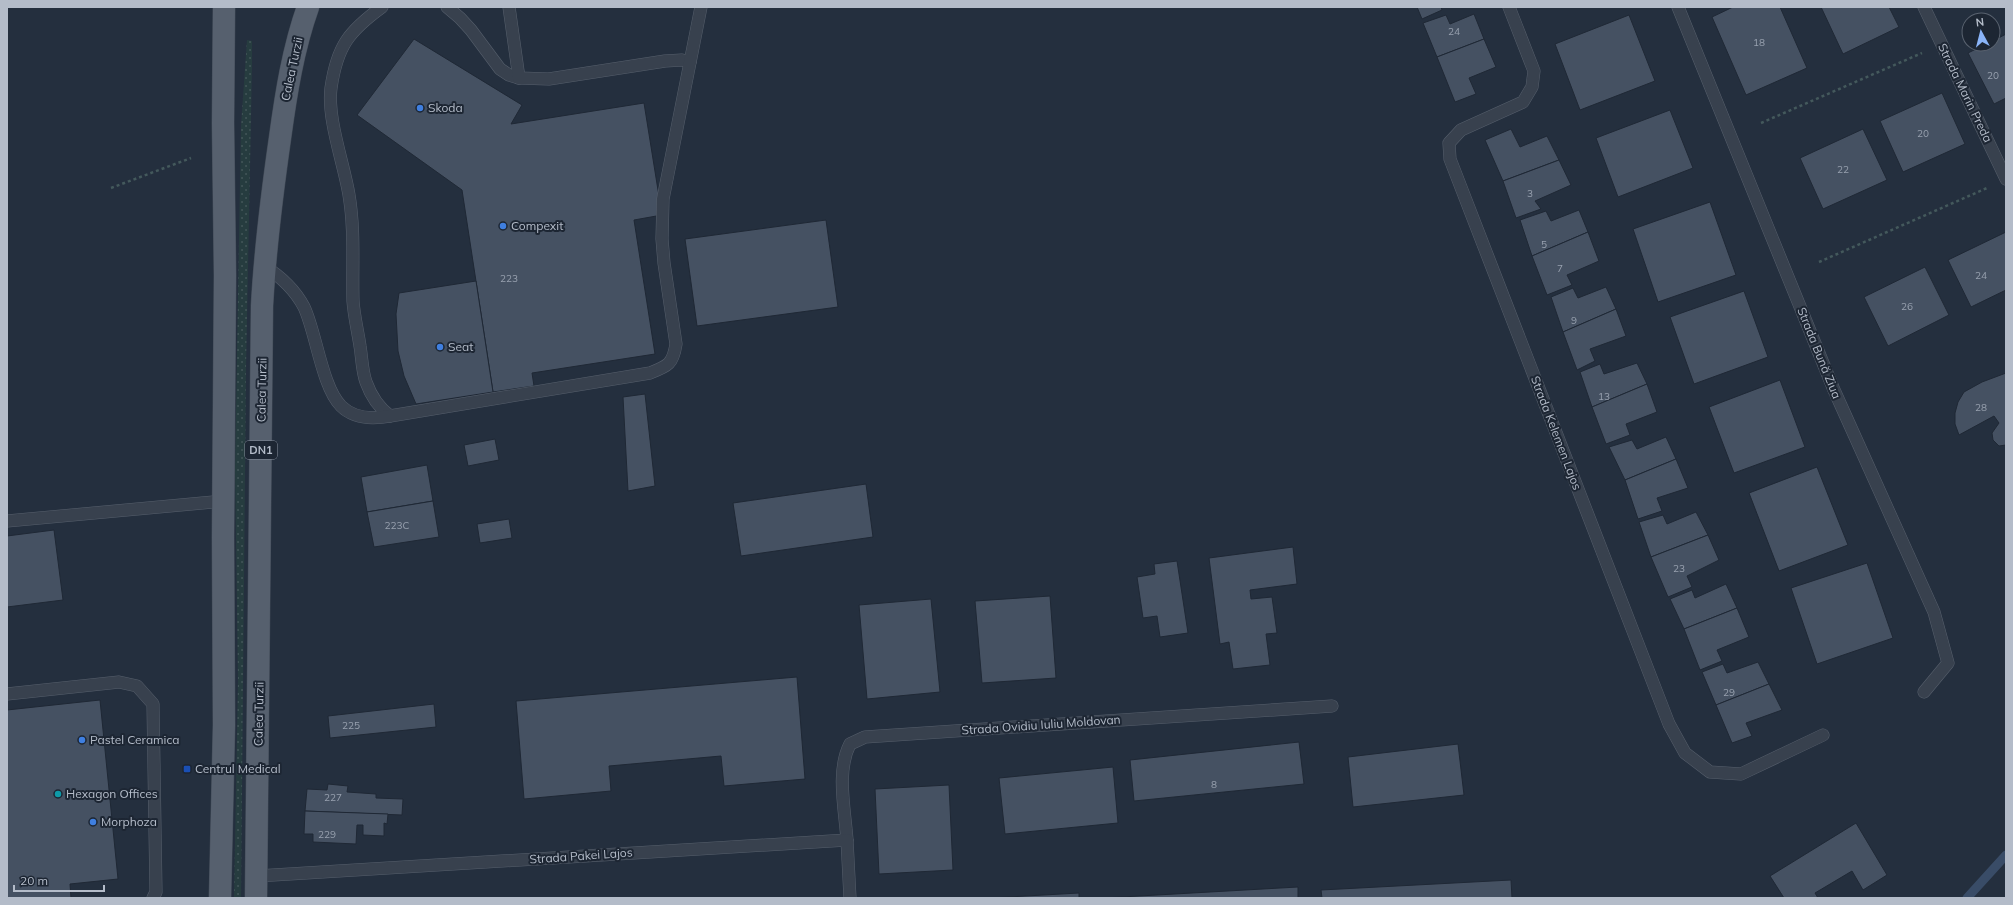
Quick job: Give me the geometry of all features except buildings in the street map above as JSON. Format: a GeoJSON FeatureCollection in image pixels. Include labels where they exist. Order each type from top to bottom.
{"type":"FeatureCollection","features":[{"type":"Feature","properties":{"kind":"main road"},"geometry":{"type":"LineString","coordinates":[[220,898],[224,725],[224,7]]}},
{"type":"Feature","properties":{"kind":"main road","name":"Calea Turzii"},"geometry":{"type":"LineString","coordinates":[[256,898],[262,329],[264,266],[287,90],[298,40],[308,7]]}},
{"type":"Feature","properties":{"kind":"lane"},"geometry":{"type":"LineString","coordinates":[[382,7],[362,22],[346,40],[337,62],[331,89],[332,113],[349,196],[354,244],[353,302],[366,381],[372,397],[381,410],[390,416]]}},
{"type":"Feature","properties":{"kind":"lane"},"geometry":{"type":"LineString","coordinates":[[447,7],[471,30],[500,69],[509,75],[519,78],[549,79],[665,61],[682,60],[690,62]]}},
{"type":"Feature","properties":{"kind":"lane"},"geometry":{"type":"LineString","coordinates":[[509,7],[519,78]]}},
{"type":"Feature","properties":{"kind":"lane"},"geometry":{"type":"LineString","coordinates":[[264,266],[282,278],[304,307],[332,392],[342,407],[359,416],[376,418],[390,416],[650,372],[667,366],[674,356],[676,344],[664,263],[662,239],[663,199],[701,7]]}},
{"type":"Feature","properties":{"kind":"lane","name":"Strada Kelemen Lajos"},"geometry":{"type":"LineString","coordinates":[[1509,7],[1534,71],[1532,87],[1523,102],[1461,130],[1449,143],[1450,159],[1669,724],[1685,752],[1710,772],[1741,774],[1823,734]]}},
{"type":"Feature","properties":{"kind":"lane","name":"Strada Bună Ziua"},"geometry":{"type":"LineString","coordinates":[[1678,7],[1834,390],[1934,612],[1948,663],[1924,692]]}},
{"type":"Feature","properties":{"kind":"lane","name":"Strada Marin Preda"},"geometry":{"type":"LineString","coordinates":[[1924,7],[2006,178]]}},
{"type":"Feature","properties":{"kind":"lane"},"geometry":{"type":"LineString","coordinates":[[7,521],[224,501]]}},
{"type":"Feature","properties":{"kind":"lane"},"geometry":{"type":"LineString","coordinates":[[7,694],[119,682],[137,686],[152,704],[156,892],[153,898]]}},
{"type":"Feature","properties":{"kind":"lane","name":"Strada Ovidiu Iuliu Moldovan"},"geometry":{"type":"LineString","coordinates":[[847,840],[842,768],[844,755],[850,744],[865,737],[1332,706]]}},
{"type":"Feature","properties":{"kind":"lane"},"geometry":{"type":"LineString","coordinates":[[847,840],[850,898]]}},
{"type":"Feature","properties":{"kind":"lane","name":"Strada Pakei Lajos"},"geometry":{"type":"LineString","coordinates":[[257,876],[847,840]]}},
{"type":"Feature","properties":{"kind":"path"},"geometry":{"type":"LineString","coordinates":[[1761,123],[1942,44]]}},
{"type":"Feature","properties":{"kind":"path"},"geometry":{"type":"LineString","coordinates":[[111,188],[191,158]]}},
{"type":"Feature","properties":{"kind":"path"},"geometry":{"type":"LineString","coordinates":[[1819,262],[1992,186]]}},
{"type":"Feature","properties":{"kind":"green space"},"geometry":{"type":"Polygon","coordinates":[[[247,40],[252,41],[252,66],[246,368],[241,898],[234,898],[238,680],[235,469],[241,126],[247,40]]]}},
{"type":"Feature","properties":{"kind":"waterway"},"geometry":{"type":"LineString","coordinates":[[1967,898],[2006,855]]}},
{"type":"Feature","properties":{"kind":"place","name":"Skoda"},"geometry":{"type":"Point","coordinates":[420,108]}},
{"type":"Feature","properties":{"kind":"place","name":"Compexit"},"geometry":{"type":"Point","coordinates":[503,226]}},
{"type":"Feature","properties":{"kind":"place","name":"Seat"},"geometry":{"type":"Point","coordinates":[440,347]}},
{"type":"Feature","properties":{"kind":"place","name":"Pastel Ceramica"},"geometry":{"type":"Point","coordinates":[82,740]}},
{"type":"Feature","properties":{"kind":"place","name":"Centrul Medical"},"geometry":{"type":"Point","coordinates":[187,769]}},
{"type":"Feature","properties":{"kind":"place","name":"Hexagon Offices"},"geometry":{"type":"Point","coordinates":[58,794]}},
{"type":"Feature","properties":{"kind":"place","name":"Morphoza"},"geometry":{"type":"Point","coordinates":[93,822]}}]}
